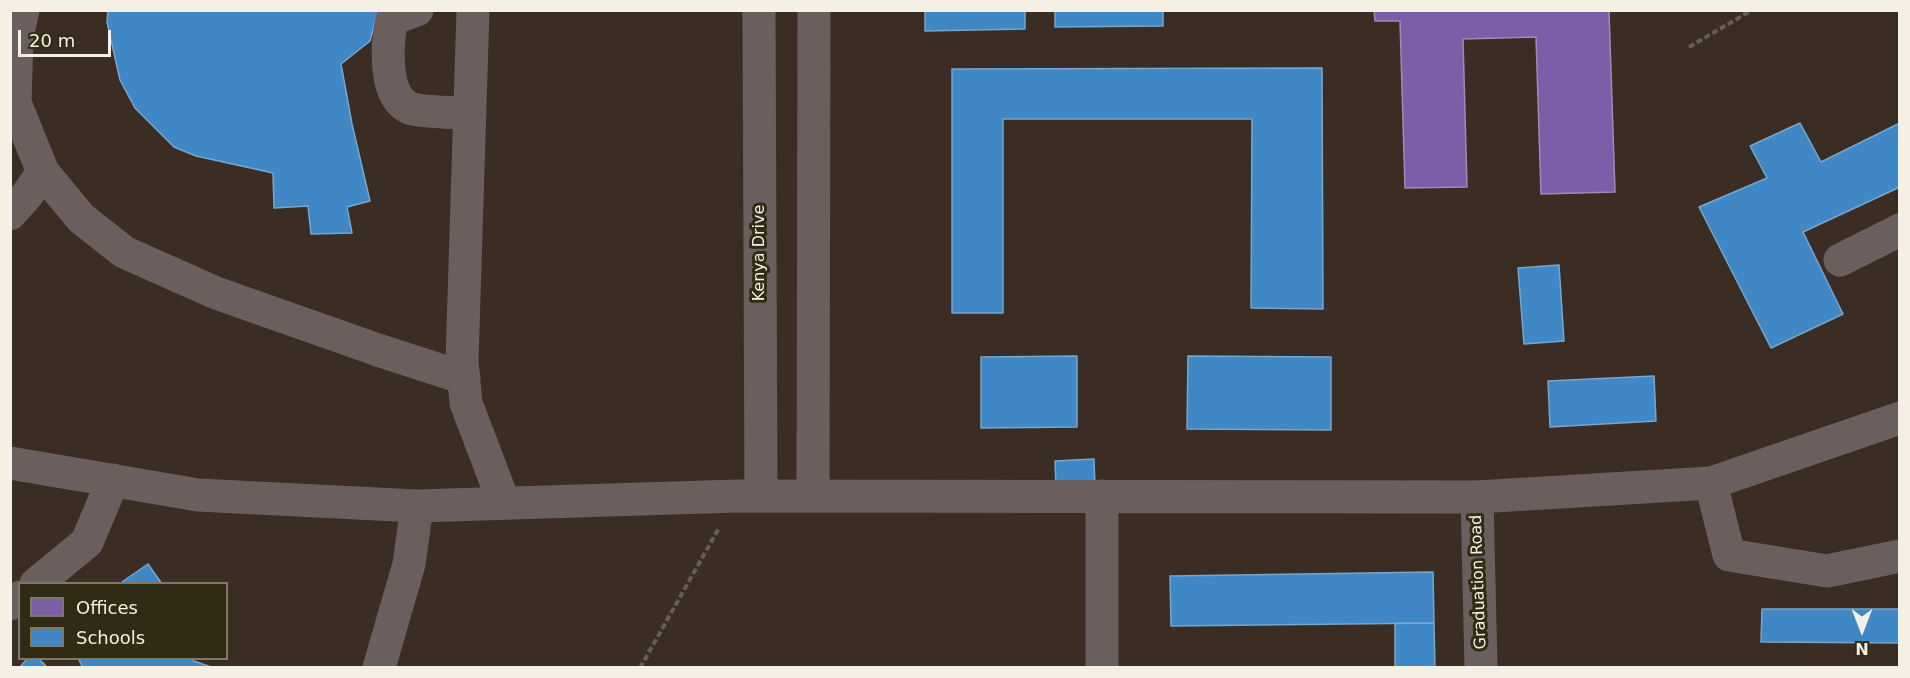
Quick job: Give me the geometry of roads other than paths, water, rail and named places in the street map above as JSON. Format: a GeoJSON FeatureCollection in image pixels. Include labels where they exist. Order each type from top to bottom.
{"type":"FeatureCollection","features":[{"type":"Feature","properties":{"kind":"lane"},"geometry":{"type":"LineString","coordinates":[[23,10],[17,37],[15,103],[43,172],[81,218],[124,252],[216,293],[464,378]]}},
{"type":"Feature","properties":{"kind":"lane"},"geometry":{"type":"LineString","coordinates":[[417,10],[392,19],[388,40],[393,93],[410,108],[470,113]]}},
{"type":"Feature","properties":{"kind":"lane","name":"Kenya Drive"},"geometry":{"type":"LineString","coordinates":[[749,496],[759,10]]}},
{"type":"Feature","properties":{"kind":"lane"},"geometry":{"type":"LineString","coordinates":[[813,496],[814,10]]}},
{"type":"Feature","properties":{"kind":"lane"},"geometry":{"type":"LineString","coordinates":[[463,11],[470,113],[462,361],[466,403],[504,503]]}},
{"type":"Feature","properties":{"kind":"lane"},"geometry":{"type":"LineString","coordinates":[[10,214],[43,172]]}},
{"type":"Feature","properties":{"kind":"lane"},"geometry":{"type":"LineString","coordinates":[[1840,260],[1899,230]]}},
{"type":"Feature","properties":{"kind":"lane"},"geometry":{"type":"LineString","coordinates":[[10,463],[198,495],[417,506],[749,496],[1477,497],[1711,483],[1899,418]]}},
{"type":"Feature","properties":{"kind":"lane"},"geometry":{"type":"LineString","coordinates":[[38,582],[87,542],[113,480]]}},
{"type":"Feature","properties":{"kind":"lane"},"geometry":{"type":"LineString","coordinates":[[1711,483],[1729,555],[1827,571],[1899,556]]}},
{"type":"Feature","properties":{"kind":"lane"},"geometry":{"type":"LineString","coordinates":[[1102,496],[1102,668]]}},
{"type":"Feature","properties":{"kind":"lane","name":"Graduation Road"},"geometry":{"type":"LineString","coordinates":[[1477,497],[1481,668]]}},
{"type":"Feature","properties":{"kind":"lane"},"geometry":{"type":"LineString","coordinates":[[379,668],[409,564],[417,506]]}}]}
